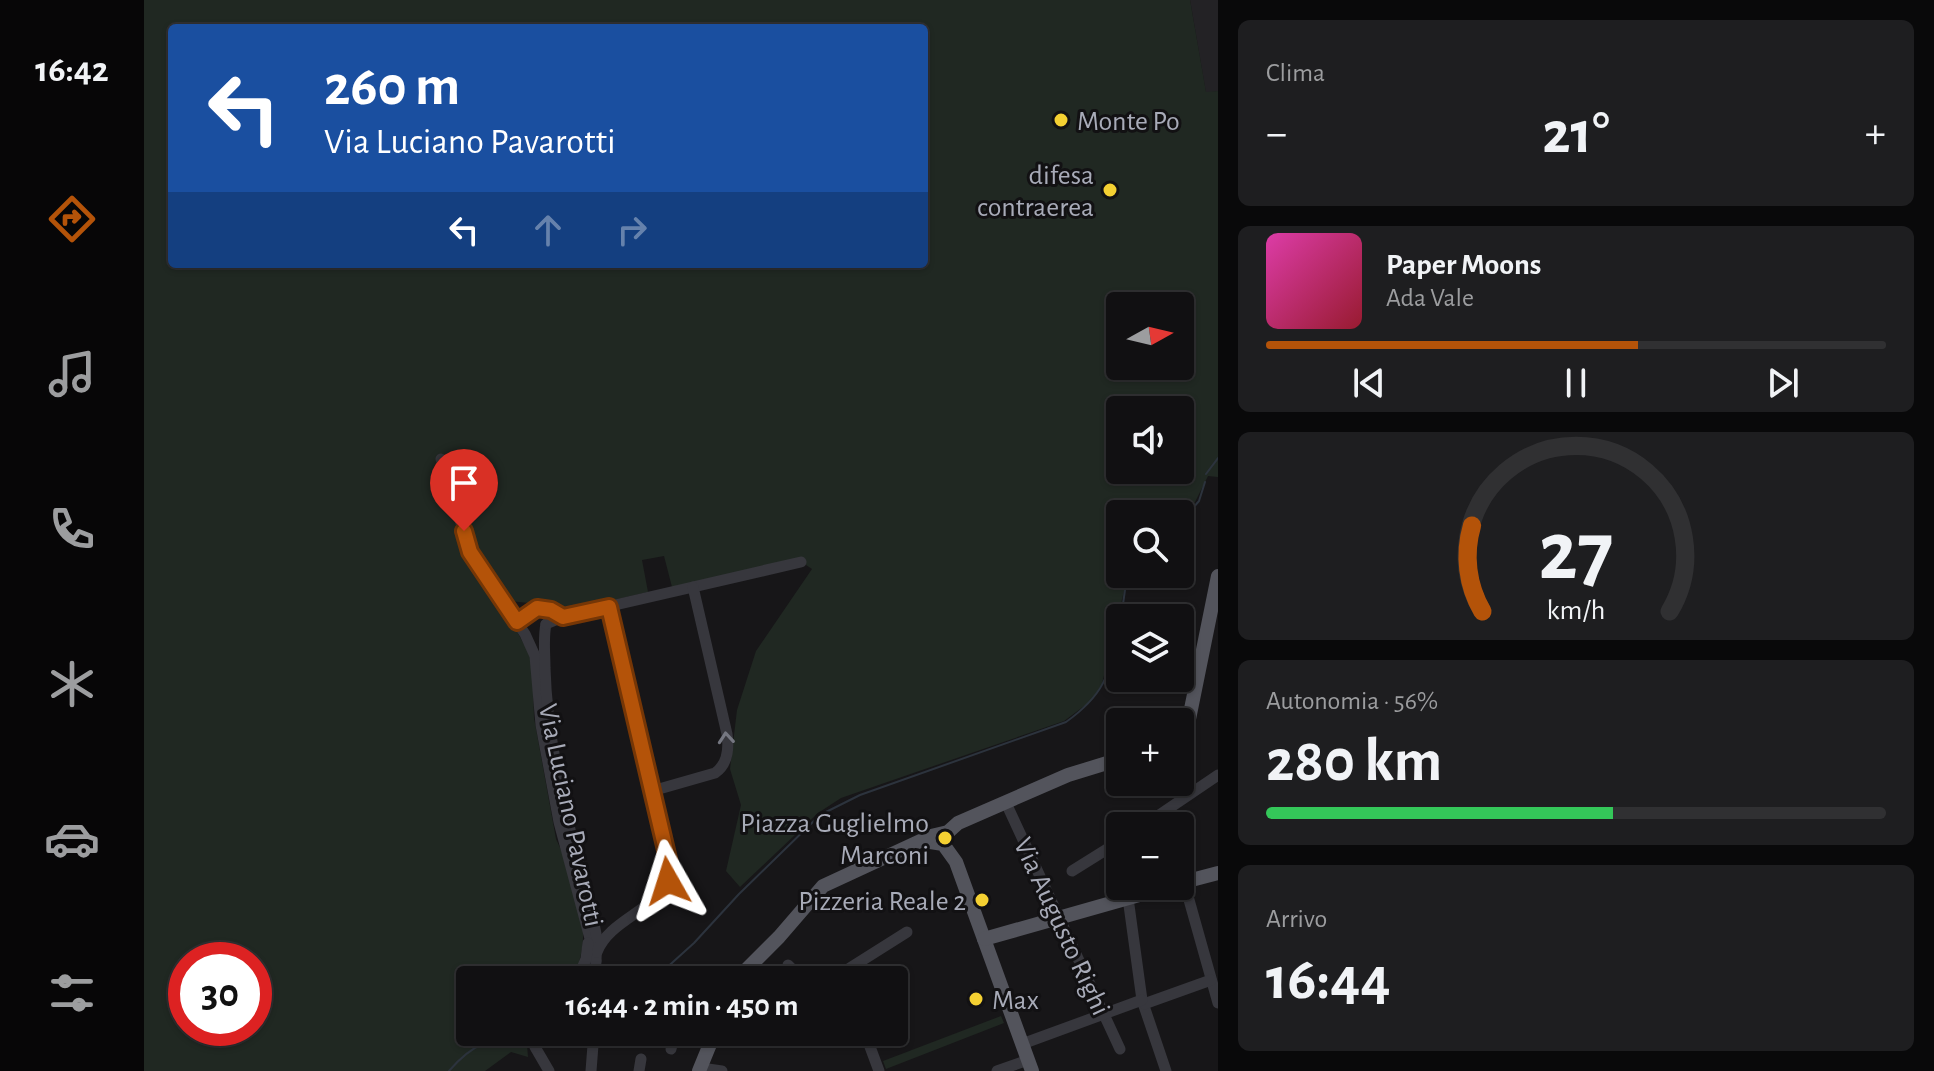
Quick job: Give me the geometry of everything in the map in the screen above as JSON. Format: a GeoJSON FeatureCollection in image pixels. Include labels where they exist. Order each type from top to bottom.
{"type":"FeatureCollection","features":[{"type":"Feature","properties":{"kind":"main road"},"geometry":{"type":"LineString","coordinates":[[1191,708],[1218,576]]}},
{"type":"Feature","properties":{"kind":"main road"},"geometry":{"type":"LineString","coordinates":[[750,966],[823,886],[918,842],[949,839],[969,818],[1068,775],[1106,763]]}},
{"type":"Feature","properties":{"kind":"main road"},"geometry":{"type":"LineString","coordinates":[[949,839],[1030,1065]]}},
{"type":"Feature","properties":{"kind":"main road"},"geometry":{"type":"LineString","coordinates":[[1194,880],[1218,873]]}},
{"type":"Feature","properties":{"kind":"main road"},"geometry":{"type":"LineString","coordinates":[[984,939],[1121,900]]}},
{"type":"Feature","properties":{"kind":"main road"},"geometry":{"type":"LineString","coordinates":[[700,1070],[709,1046]]}},
{"type":"Feature","properties":{"kind":"street"},"geometry":{"type":"LineString","coordinates":[[441,459],[470,552],[525,634],[536,663],[541,725],[559,822],[594,951]]}},
{"type":"Feature","properties":{"kind":"street"},"geometry":{"type":"LineString","coordinates":[[525,634],[527,620],[540,618],[546,624],[563,617],[801,562]]}},
{"type":"Feature","properties":{"kind":"street"},"geometry":{"type":"LineString","coordinates":[[652,791],[715,773],[722,768],[726,756],[727,734],[693,587]]}},
{"type":"Feature","properties":{"kind":"street"},"geometry":{"type":"LineString","coordinates":[[585,966],[594,951],[658,895],[668,881],[669,863],[609,607]]}},
{"type":"Feature","properties":{"kind":"street"},"geometry":{"type":"LineString","coordinates":[[517,622],[537,608],[551,610],[563,617]]}},
{"type":"Feature","properties":{"kind":"street","name":"Via Luciano Pavarotti"},"geometry":{"type":"LineString","coordinates":[[546,624],[548,711],[595,966]]}},
{"type":"Feature","properties":{"kind":"street"},"geometry":{"type":"LineString","coordinates":[[1164,812],[1218,775]]}},
{"type":"Feature","properties":{"kind":"street","name":"Via Augusto Righi"},"geometry":{"type":"LineString","coordinates":[[1006,803],[1120,1049]]}},
{"type":"Feature","properties":{"kind":"street"},"geometry":{"type":"LineString","coordinates":[[1072,871],[1106,850]]}},
{"type":"Feature","properties":{"kind":"street"},"geometry":{"type":"LineString","coordinates":[[1128,900],[1143,1002],[1166,1071]]}},
{"type":"Feature","properties":{"kind":"street"},"geometry":{"type":"LineString","coordinates":[[1184,900],[1218,1003]]}},
{"type":"Feature","properties":{"kind":"street"},"geometry":{"type":"LineString","coordinates":[[853,966],[907,932]]}},
{"type":"Feature","properties":{"kind":"street"},"geometry":{"type":"LineString","coordinates":[[1022,1044],[1104,1013],[1211,980]]}},
{"type":"Feature","properties":{"kind":"street"},"geometry":{"type":"LineString","coordinates":[[535,1046],[547,1070]]}},
{"type":"Feature","properties":{"kind":"street"},"geometry":{"type":"LineString","coordinates":[[591,1071],[593,1046]]}},
{"type":"Feature","properties":{"kind":"street"},"geometry":{"type":"LineString","coordinates":[[870,1046],[879,1071]]}},
{"type":"Feature","properties":{"kind":"street"},"geometry":{"type":"LineString","coordinates":[[997,1071],[1030,1065]]}},
{"type":"Feature","properties":{"kind":"street"},"geometry":{"type":"LineString","coordinates":[[700,1070],[722,1071]]}},
{"type":"Feature","properties":{"kind":"shaded area"},"geometry":{"type":"Polygon","coordinates":[[[144,0],[1190,0],[1206,92],[1218,91],[1218,477],[1208,476],[1194,504],[1194,500],[1106,500],[1106,588],[1125,588],[1121,604],[1106,604],[1106,667],[1102,684],[1091,701],[1064,721],[841,798],[818,813],[740,887],[726,871],[741,805],[730,769],[737,710],[756,651],[812,569],[806,565],[805,558],[672,587],[664,556],[642,560],[648,592],[561,612],[545,605],[493,596],[532,659],[534,718],[556,839],[573,884],[583,930],[578,966],[456,966],[456,1046],[527,1046],[528,1057],[511,1052],[485,1071],[144,1071],[144,0]]]}},
{"type":"Feature","properties":{"kind":"shaded area"},"geometry":{"type":"Polygon","coordinates":[[[1190,0],[1218,0],[1218,91],[1206,93],[1190,0]]]}},
{"type":"Feature","properties":{"kind":"shaded area"},"geometry":{"type":"Polygon","coordinates":[[[1001,1016],[1004,1023],[886,1069],[883,1061],[1001,1016]]]}},
{"type":"Feature","properties":{"kind":"waterway"},"geometry":{"type":"LineString","coordinates":[[1206,474],[1218,458]]}},
{"type":"Feature","properties":{"kind":"waterway"},"geometry":{"type":"LineString","coordinates":[[1194,507],[1205,482]]}},
{"type":"Feature","properties":{"kind":"waterway"},"geometry":{"type":"LineString","coordinates":[[1123,604],[1126,588]]}},
{"type":"Feature","properties":{"kind":"waterway"},"geometry":{"type":"LineString","coordinates":[[669,966],[820,815],[860,795],[1066,722],[1091,701],[1106,677]]}},
{"type":"Feature","properties":{"kind":"waterway"},"geometry":{"type":"LineString","coordinates":[[449,1071],[478,1046]]}},
{"type":"Feature","properties":{"kind":"place","name":"Monte Po"},"geometry":{"type":"Point","coordinates":[1061,120]}},
{"type":"Feature","properties":{"kind":"place","name":"difesa contraerea"},"geometry":{"type":"Point","coordinates":[1110,190]}},
{"type":"Feature","properties":{"kind":"place","name":"Piazza Guglielmo Marconi"},"geometry":{"type":"Point","coordinates":[945,838]}},
{"type":"Feature","properties":{"kind":"place","name":"Pizzeria Reale 2"},"geometry":{"type":"Point","coordinates":[982,900]}},
{"type":"Feature","properties":{"kind":"place","name":"Max"},"geometry":{"type":"Point","coordinates":[976,999]}},
{"type":"Feature","properties":{"kind":"route"},"geometry":{"type":"LineString","coordinates":[[464,531],[470,552],[517,622],[537,608],[551,610],[563,617],[609,607],[669,863],[668,881]]}}]}
